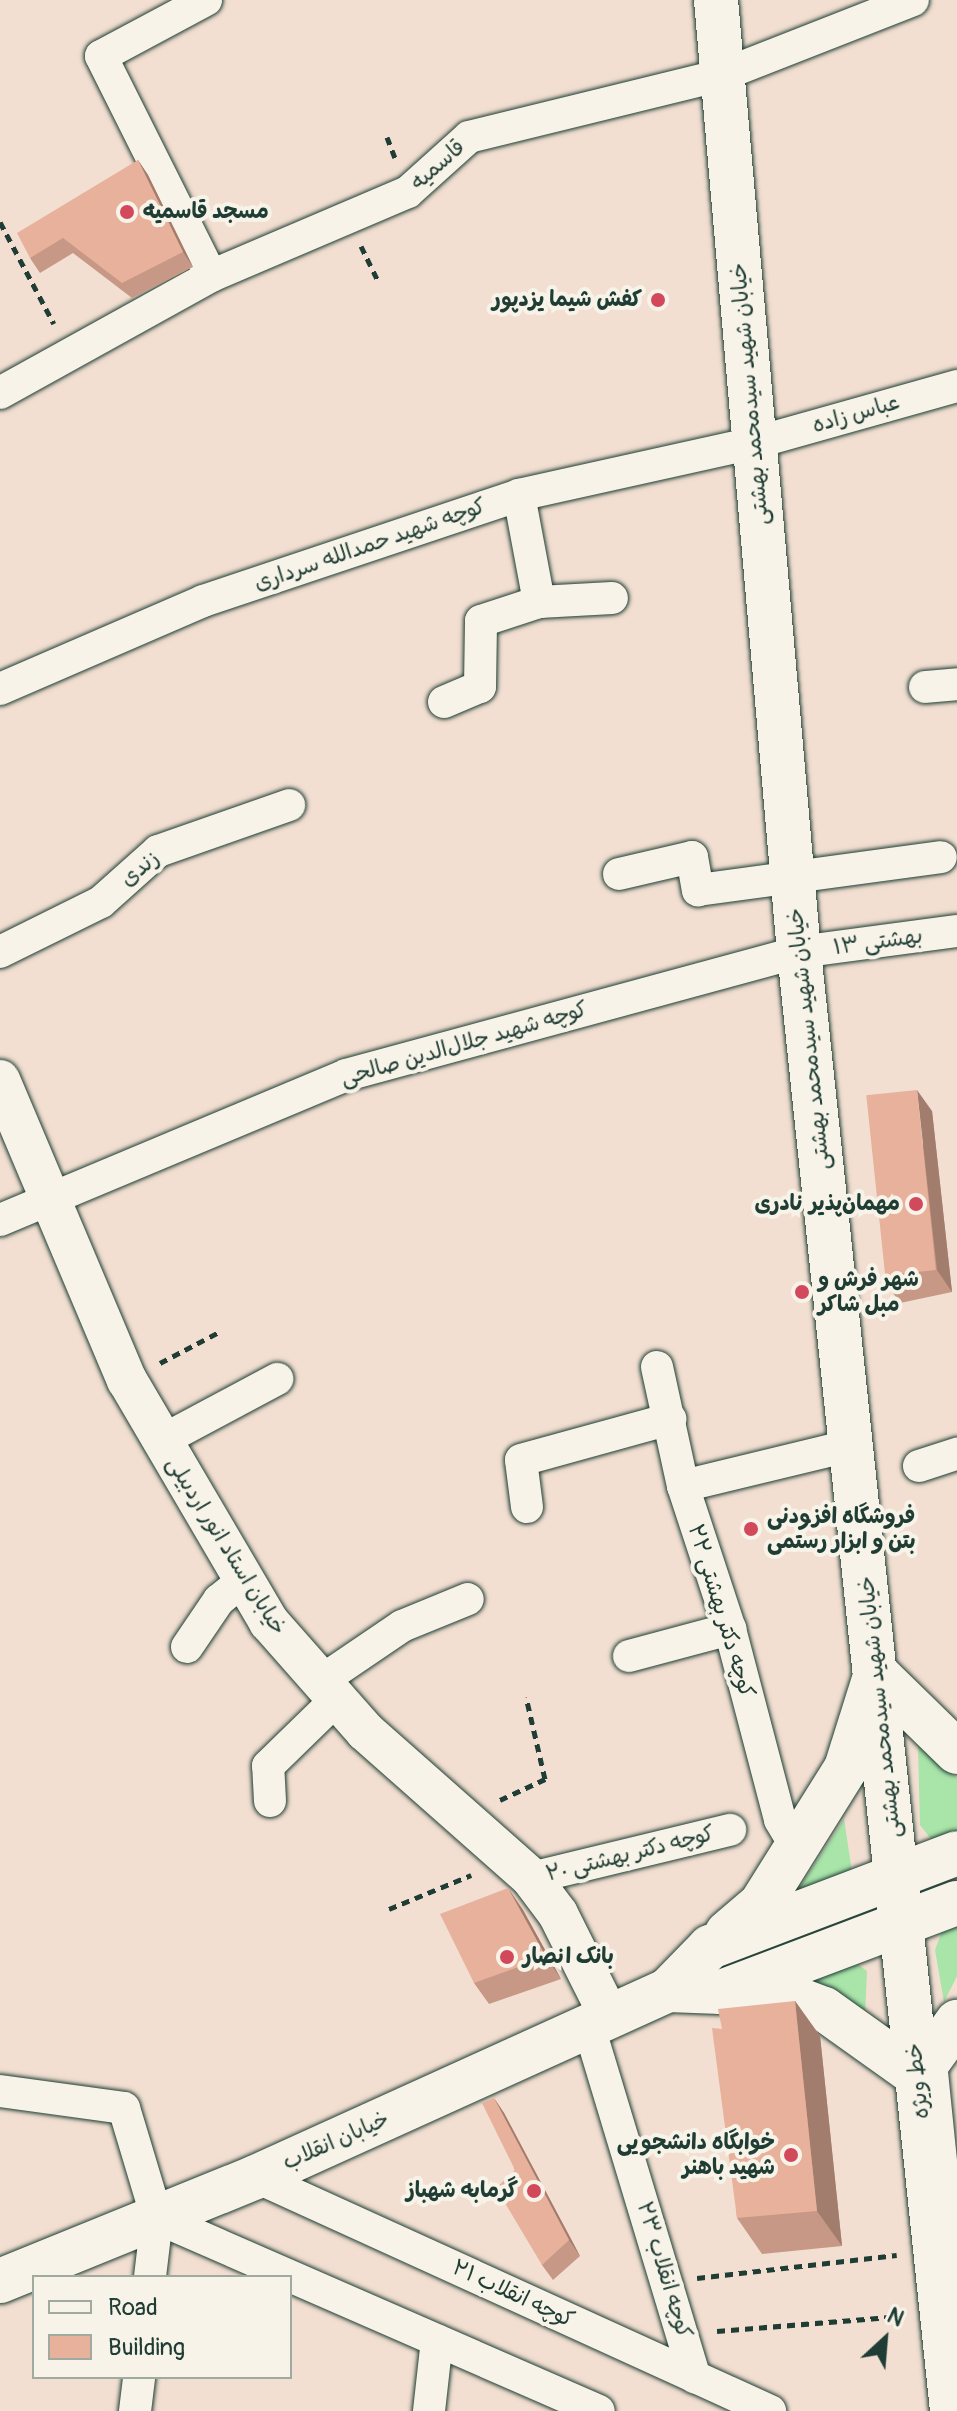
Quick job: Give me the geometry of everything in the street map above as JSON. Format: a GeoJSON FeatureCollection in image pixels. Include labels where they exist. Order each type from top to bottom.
{"type":"FeatureCollection","features":[{"type":"Feature","properties":{"kind":"main road","name":"خیابان شهید سیدمحمد بهشتی"},"geometry":{"type":"LineString","coordinates":[[716,0],[799,952],[896,1877],[926,1915],[937,2044],[946,2245],[942,2313],[952,2411]]}},
{"type":"Feature","properties":{"kind":"main road"},"geometry":{"type":"LineString","coordinates":[[668,1990],[710,1947],[761,1904],[798,1850],[846,1768],[876,1673],[957,1752]]}},
{"type":"Feature","properties":{"kind":"main road"},"geometry":{"type":"LineString","coordinates":[[710,1947],[957,1853]]}},
{"type":"Feature","properties":{"kind":"main road"},"geometry":{"type":"LineString","coordinates":[[721,1992],[926,1915]]}},
{"type":"Feature","properties":{"kind":"main road"},"geometry":{"type":"LineString","coordinates":[[668,1990],[774,1990],[937,2044]]}},
{"type":"Feature","properties":{"kind":"main road","name":"خیابان انقلاب"},"geometry":{"type":"LineString","coordinates":[[0,2281],[256,2177],[668,1990]]}},
{"type":"Feature","properties":{"kind":"street"},"geometry":{"type":"LineString","coordinates":[[206,0],[101,56],[211,276]]}},
{"type":"Feature","properties":{"kind":"street","name":"قاسمیه"},"geometry":{"type":"LineString","coordinates":[[0,393],[211,276],[408,192],[469,137],[722,75],[913,0]]}},
{"type":"Feature","properties":{"kind":"street","name":"عباس زاده"},"geometry":{"type":"LineString","coordinates":[[754,443],[957,386]]}},
{"type":"Feature","properties":{"kind":"street","name":"کوچه شهید حمدالله سرداری"},"geometry":{"type":"LineString","coordinates":[[0,689],[203,601],[519,495],[754,443]]}},
{"type":"Feature","properties":{"kind":"street"},"geometry":{"type":"LineString","coordinates":[[519,495],[539,602]]}},
{"type":"Feature","properties":{"kind":"street"},"geometry":{"type":"LineString","coordinates":[[444,702],[480,687],[481,621],[539,602],[612,598]]}},
{"type":"Feature","properties":{"kind":"street"},"geometry":{"type":"LineString","coordinates":[[925,687],[957,684]]}},
{"type":"Feature","properties":{"kind":"street","name":"زندی"},"geometry":{"type":"LineString","coordinates":[[0,952],[101,902],[158,851],[289,805]]}},
{"type":"Feature","properties":{"kind":"street"},"geometry":{"type":"LineString","coordinates":[[619,874],[692,857],[698,890],[941,857]]}},
{"type":"Feature","properties":{"kind":"street","name":"بهشتی ۱۳"},"geometry":{"type":"LineString","coordinates":[[799,952],[957,931]]}},
{"type":"Feature","properties":{"kind":"street","name":"کوچه شهید جلال‌الدین صالحی"},"geometry":{"type":"LineString","coordinates":[[0,1220],[51,1204],[346,1075],[799,952]]}},
{"type":"Feature","properties":{"kind":"street","name":"خیابان استاد انور اردبیلی"},"geometry":{"type":"LineString","coordinates":[[0,1080],[127,1380],[269,1622],[329,1690],[521,1868],[558,1914],[599,2022]]}},
{"type":"Feature","properties":{"kind":"street","name":"کوچه دکتر بهشتی ۲۲"},"geometry":{"type":"LineString","coordinates":[[657,1367],[683,1486],[730,1629],[780,1820],[798,1850]]}},
{"type":"Feature","properties":{"kind":"street"},"geometry":{"type":"LineString","coordinates":[[161,1441],[277,1379]]}},
{"type":"Feature","properties":{"kind":"street"},"geometry":{"type":"LineString","coordinates":[[527,1507],[521,1460],[670,1419]]}},
{"type":"Feature","properties":{"kind":"street"},"geometry":{"type":"LineString","coordinates":[[683,1486],[852,1445]]}},
{"type":"Feature","properties":{"kind":"street"},"geometry":{"type":"LineString","coordinates":[[919,1466],[957,1454]]}},
{"type":"Feature","properties":{"kind":"street"},"geometry":{"type":"LineString","coordinates":[[187,1647],[219,1600],[244,1580]]}},
{"type":"Feature","properties":{"kind":"street"},"geometry":{"type":"LineString","coordinates":[[270,1801],[268,1766],[329,1690],[402,1626],[468,1599]]}},
{"type":"Feature","properties":{"kind":"street"},"geometry":{"type":"LineString","coordinates":[[629,1656],[730,1629]]}},
{"type":"Feature","properties":{"kind":"street","name":"کوچه دکتر بهشتی ۲۰"},"geometry":{"type":"LineString","coordinates":[[521,1868],[730,1830]]}},
{"type":"Feature","properties":{"kind":"street","name":"کوچه انقلاب ۲۳"},"geometry":{"type":"LineString","coordinates":[[599,2022],[695,2377]]}},
{"type":"Feature","properties":{"kind":"street"},"geometry":{"type":"LineString","coordinates":[[0,2091],[124,2108],[157,2218],[150,2275]]}},
{"type":"Feature","properties":{"kind":"street","name":"کوچه انقلاب ۲۱"},"geometry":{"type":"LineString","coordinates":[[256,2177],[770,2411]]}},
{"type":"Feature","properties":{"kind":"street"},"geometry":{"type":"LineString","coordinates":[[157,2218],[288,2275]]}},
{"type":"Feature","properties":{"kind":"street"},"geometry":{"type":"LineString","coordinates":[[292,2277],[599,2411]]}},
{"type":"Feature","properties":{"kind":"street"},"geometry":{"type":"LineString","coordinates":[[429,2411],[437,2340]]}},
{"type":"Feature","properties":{"kind":"street"},"geometry":{"type":"LineString","coordinates":[[135,2411],[139,2379]]}},
{"type":"Feature","properties":{"kind":"lane"},"geometry":{"type":"LineString","coordinates":[[926,1915],[926,1971]]}},
{"type":"Feature","properties":{"kind":"path"},"geometry":{"type":"LineString","coordinates":[[0,222],[70,353]]}},
{"type":"Feature","properties":{"kind":"path"},"geometry":{"type":"LineString","coordinates":[[127,1380],[219,1332]]}},
{"type":"Feature","properties":{"kind":"path"},"geometry":{"type":"LineString","coordinates":[[467,1815],[545,1779],[526,1697]]}},
{"type":"Feature","properties":{"kind":"path"},"geometry":{"type":"LineString","coordinates":[[389,1909],[521,1868]]}},
{"type":"Feature","properties":{"kind":"path"},"geometry":{"type":"LineString","coordinates":[[668,2281],[946,2245]]}},
{"type":"Feature","properties":{"kind":"path"},"geometry":{"type":"LineString","coordinates":[[684,2333],[942,2313]]}},
{"type":"Feature","properties":{"kind":"green space"},"geometry":{"type":"Polygon","coordinates":[[[918,1746],[957,1778],[957,1832],[931,1839],[920,1825],[918,1746]]]}},
{"type":"Feature","properties":{"kind":"green space"},"geometry":{"type":"Polygon","coordinates":[[[844,1819],[852,1872],[792,1899],[844,1819]]]}},
{"type":"Feature","properties":{"kind":"green space"},"geometry":{"type":"Polygon","coordinates":[[[957,1918],[957,1976],[944,2002],[935,1950],[944,1926],[957,1918]]]}},
{"type":"Feature","properties":{"kind":"green space"},"geometry":{"type":"Polygon","coordinates":[[[856,1963],[867,1971],[865,2014],[817,1985],[816,1978],[856,1963]]]}},
{"type":"Feature","properties":{"kind":"building","name":"مسجد قاسمیه"},"geometry":{"type":"Polygon","coordinates":[[[138,160],[183,252],[122,283],[63,238],[30,258],[17,233],[138,160]]]}},
{"type":"Feature","properties":{"kind":"building","name":"مهمان‌پذیر نادری"},"geometry":{"type":"Polygon","coordinates":[[[917,1090],[936,1270],[885,1275],[866,1095],[917,1090]]]}},
{"type":"Feature","properties":{"kind":"building","name":"بانک انصار"},"geometry":{"type":"Polygon","coordinates":[[[508,1888],[546,1957],[474,1983],[440,1914],[508,1888]]]}},
{"type":"Feature","properties":{"kind":"building","name":"خوابگاه دانشجویی شهید باهنر"},"geometry":{"type":"Polygon","coordinates":[[[795,2001],[817,2211],[737,2218],[712,2028],[722,2029],[718,2009],[795,2001]]]}},
{"type":"Feature","properties":{"kind":"building","name":"گرمابه شهباز"},"geometry":{"type":"Polygon","coordinates":[[[494,2098],[569,2240],[542,2265],[496,2188],[515,2170],[482,2103],[494,2098]]]}},
{"type":"Feature","properties":{"kind":"place","name":"مسجد قاسمیه"},"geometry":{"type":"Point","coordinates":[127,212]}},
{"type":"Feature","properties":{"kind":"place","name":"کفش شیما یزدپور"},"geometry":{"type":"Point","coordinates":[658,300]}},
{"type":"Feature","properties":{"kind":"place","name":"مهمان‌پذیر نادری"},"geometry":{"type":"Point","coordinates":[916,1204]}},
{"type":"Feature","properties":{"kind":"place","name":"شهر فرش و مبل شاکر"},"geometry":{"type":"Point","coordinates":[802,1292]}},
{"type":"Feature","properties":{"kind":"place","name":"فروشگاه افزودنی بتن و ابزار رستمی"},"geometry":{"type":"Point","coordinates":[751,1529]}},
{"type":"Feature","properties":{"kind":"place","name":"بانک انصار"},"geometry":{"type":"Point","coordinates":[507,1957]}},
{"type":"Feature","properties":{"kind":"place","name":"خوابگاه دانشجویی شهید باهنر"},"geometry":{"type":"Point","coordinates":[791,2155]}},
{"type":"Feature","properties":{"kind":"place","name":"گرمابه شهباز"},"geometry":{"type":"Point","coordinates":[534,2191]}}]}
